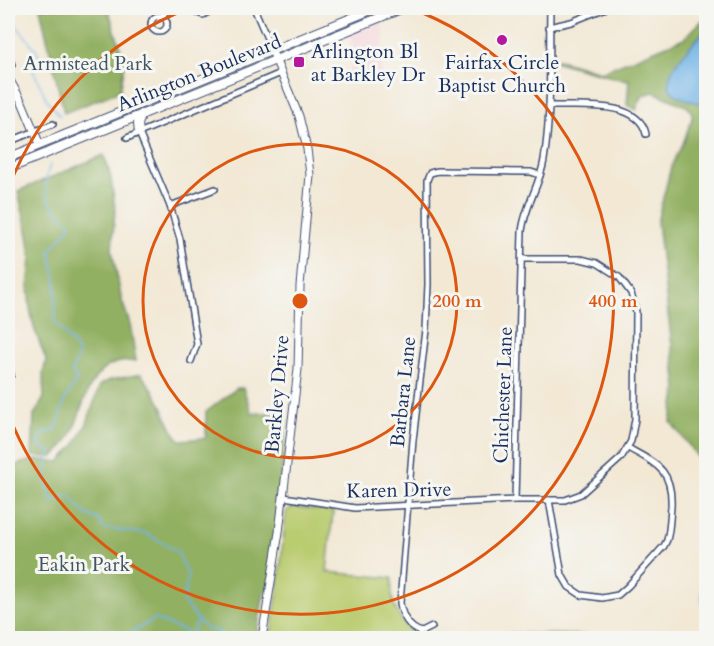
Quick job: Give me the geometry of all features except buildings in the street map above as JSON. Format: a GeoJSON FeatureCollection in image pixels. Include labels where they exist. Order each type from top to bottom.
{"type":"FeatureCollection","features":[{"type":"Feature","properties":{"kind":"main road","name":"Arlington Boulevard"},"geometry":{"type":"LineString","coordinates":[[8,158],[376,8]]}},
{"type":"Feature","properties":{"kind":"main road","name":"Arlington Boulevard"},"geometry":{"type":"LineString","coordinates":[[8,169],[403,8]]}},
{"type":"Feature","properties":{"kind":"main road"},"geometry":{"type":"LineString","coordinates":[[139,133],[138,123],[142,114]]}},
{"type":"Feature","properties":{"kind":"street"},"geometry":{"type":"LineString","coordinates":[[162,17],[168,8]]}},
{"type":"Feature","properties":{"kind":"street"},"geometry":{"type":"LineString","coordinates":[[196,8],[198,13],[203,15],[210,8]]}},
{"type":"Feature","properties":{"kind":"street"},"geometry":{"type":"LineString","coordinates":[[254,8],[272,50]]}},
{"type":"Feature","properties":{"kind":"street","name":"Chichester Lane"},"geometry":{"type":"LineString","coordinates":[[515,500],[523,220],[540,175],[548,133],[550,8]]}},
{"type":"Feature","properties":{"kind":"street"},"geometry":{"type":"LineString","coordinates":[[549,27],[571,22],[606,8]]}},
{"type":"Feature","properties":{"kind":"street","name":"Barkley Drive"},"geometry":{"type":"LineString","coordinates":[[262,639],[284,497],[298,369],[300,286],[310,175],[304,136],[272,50]]}},
{"type":"Feature","properties":{"kind":"street"},"geometry":{"type":"LineString","coordinates":[[8,55],[12,65],[8,69]]}},
{"type":"Feature","properties":{"kind":"street"},"geometry":{"type":"LineString","coordinates":[[127,138],[282,73]]}},
{"type":"Feature","properties":{"kind":"street"},"geometry":{"type":"LineString","coordinates":[[8,77],[22,102],[40,145]]}},
{"type":"Feature","properties":{"kind":"street"},"geometry":{"type":"LineString","coordinates":[[549,106],[621,110],[640,120],[646,134]]}},
{"type":"Feature","properties":{"kind":"street"},"geometry":{"type":"LineString","coordinates":[[8,123],[15,139]]}},
{"type":"Feature","properties":{"kind":"street"},"geometry":{"type":"LineString","coordinates":[[8,142],[53,124]]}},
{"type":"Feature","properties":{"kind":"street"},"geometry":{"type":"LineString","coordinates":[[139,133],[170,206],[180,239],[197,344],[191,361]]}},
{"type":"Feature","properties":{"kind":"street","name":"Barbara Lane"},"geometry":{"type":"LineString","coordinates":[[432,627],[422,632],[417,631],[406,620],[401,610],[400,580],[426,330],[428,284],[426,184],[428,175],[438,171],[531,172],[540,175]]}},
{"type":"Feature","properties":{"kind":"street"},"geometry":{"type":"LineString","coordinates":[[170,206],[215,189]]}},
{"type":"Feature","properties":{"kind":"street"},"geometry":{"type":"LineString","coordinates":[[522,259],[581,259],[597,262],[619,277],[631,293],[636,312],[637,339],[634,429],[628,448],[663,470],[670,482],[667,540],[621,593],[609,598],[589,597],[574,591],[567,584],[560,567],[549,501]]}},
{"type":"Feature","properties":{"kind":"street"},"geometry":{"type":"LineString","coordinates":[[8,366],[11,375],[8,378]]}},
{"type":"Feature","properties":{"kind":"street","name":"Karen Drive"},"geometry":{"type":"LineString","coordinates":[[284,497],[344,507],[568,500],[581,494],[621,458],[628,448]]}},
{"type":"Feature","properties":{"kind":"shaded area"},"geometry":{"type":"Polygon","coordinates":[[[381,22],[384,32],[380,81],[348,82],[353,52],[348,35],[381,22]]]}},
{"type":"Feature","properties":{"kind":"green space","name":"Armistead Park"},"geometry":{"type":"Polygon","coordinates":[[[40,8],[108,8],[125,63],[120,91],[64,113],[40,8]]]}},
{"type":"Feature","properties":{"kind":"green space"},"geometry":{"type":"Polygon","coordinates":[[[706,17],[706,543],[700,460],[671,422],[677,388],[657,222],[670,171],[683,144],[692,113],[688,107],[654,92],[643,95],[636,110],[627,105],[629,80],[556,62],[556,59],[601,72],[684,38],[706,17]]]}},
{"type":"Feature","properties":{"kind":"green space"},"geometry":{"type":"Polygon","coordinates":[[[104,155],[111,178],[115,209],[112,251],[122,301],[130,324],[136,361],[118,362],[97,375],[67,442],[53,457],[32,456],[34,415],[44,398],[43,375],[46,360],[34,328],[30,309],[28,287],[31,258],[18,191],[104,155]]]}},
{"type":"Feature","properties":{"kind":"green space","name":"Eakin Park"},"geometry":{"type":"Polygon","coordinates":[[[141,374],[151,387],[180,440],[206,438],[206,412],[237,388],[243,388],[252,413],[270,413],[286,419],[280,501],[268,591],[264,593],[256,638],[8,637],[8,469],[33,460],[60,462],[75,445],[87,423],[100,385],[110,380],[141,374]]]}},
{"type":"Feature","properties":{"kind":"green space"},"geometry":{"type":"Polygon","coordinates":[[[292,507],[333,511],[327,572],[392,578],[392,596],[397,612],[418,638],[270,638],[278,591],[286,512],[292,507]]]}},
{"type":"Feature","properties":{"kind":"green space"},"geometry":{"type":"Polygon","coordinates":[[[509,633],[648,637],[666,638],[508,638],[509,633]]]}},
{"type":"Feature","properties":{"kind":"water"},"geometry":{"type":"Polygon","coordinates":[[[706,29],[706,105],[675,94],[670,87],[669,79],[678,60],[706,29]]]}},
{"type":"Feature","properties":{"kind":"waterway"},"geometry":{"type":"LineString","coordinates":[[8,15],[37,51],[40,60],[33,70],[47,100],[60,116]]}},
{"type":"Feature","properties":{"kind":"waterway"},"geometry":{"type":"LineString","coordinates":[[50,165],[46,184],[48,199],[71,225],[50,251],[56,279],[55,322],[79,354],[72,372],[77,380],[65,399],[56,429],[41,435],[39,446],[51,451],[46,471],[47,488],[53,502],[69,495],[85,513],[99,520],[103,528],[147,534],[178,552],[188,577],[183,602],[198,620],[191,634],[155,619],[121,638]]}},
{"type":"Feature","properties":{"kind":"waterway"},"geometry":{"type":"LineString","coordinates":[[706,558],[702,590],[706,622]]}},
{"type":"Feature","properties":{"kind":"waterway"},"geometry":{"type":"LineString","coordinates":[[199,621],[206,629],[218,630],[224,638]]}},
{"type":"Feature","properties":{"kind":"place","name":"Fairfax Circle Baptist Church"},"geometry":{"type":"Point","coordinates":[502,40]}},
{"type":"Feature","properties":{"kind":"place","name":"Arlington Bl at Barkley Dr"},"geometry":{"type":"Point","coordinates":[299,62]}}]}
